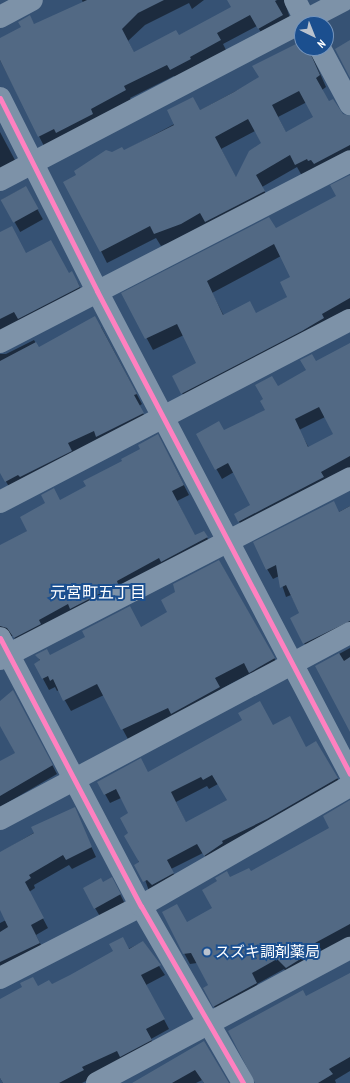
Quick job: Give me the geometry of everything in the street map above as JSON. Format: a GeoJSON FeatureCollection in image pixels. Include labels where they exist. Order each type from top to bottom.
{"type":"FeatureCollection","features":[{"type":"Feature","properties":{"kind":"street"},"geometry":{"type":"LineString","coordinates":[[0,17],[32,0]]}},
{"type":"Feature","properties":{"kind":"street"},"geometry":{"type":"LineString","coordinates":[[295,0],[303,16]]}},
{"type":"Feature","properties":{"kind":"street"},"geometry":{"type":"LineString","coordinates":[[316,16],[344,0]]}},
{"type":"Feature","properties":{"kind":"street"},"geometry":{"type":"LineString","coordinates":[[0,180],[294,28]]}},
{"type":"Feature","properties":{"kind":"street"},"geometry":{"type":"LineString","coordinates":[[324,56],[350,104]]}},
{"type":"Feature","properties":{"kind":"street"},"geometry":{"type":"LineString","coordinates":[[0,98],[34,162],[97,291],[350,774]]}},
{"type":"Feature","properties":{"kind":"street"},"geometry":{"type":"LineString","coordinates":[[0,342],[350,161]]}},
{"type":"Feature","properties":{"kind":"street"},"geometry":{"type":"LineString","coordinates":[[0,502],[350,320]]}},
{"type":"Feature","properties":{"kind":"street"},"geometry":{"type":"LineString","coordinates":[[243,1083],[208,1025],[141,906],[76,779],[3,651],[228,541],[350,478]]}},
{"type":"Feature","properties":{"kind":"street"},"geometry":{"type":"LineString","coordinates":[[0,819],[350,633]]}},
{"type":"Feature","properties":{"kind":"street"},"geometry":{"type":"LineString","coordinates":[[0,978],[141,906],[350,786]]}},
{"type":"Feature","properties":{"kind":"street"},"geometry":{"type":"LineString","coordinates":[[97,1083],[350,948]]}},
{"type":"Feature","properties":{"kind":"building"},"geometry":{"type":"Polygon","coordinates":[[[87,0],[164,0],[138,13],[122,29],[134,52],[176,30],[179,35],[231,7],[227,0],[277,0],[275,1],[283,15],[258,29],[250,15],[217,33],[221,40],[190,57],[191,59],[170,70],[167,65],[124,86],[126,90],[91,109],[93,114],[56,133],[54,129],[38,137],[0,60],[0,38],[21,27],[18,22],[30,15],[34,24],[87,0]]]}},
{"type":"Feature","properties":{"kind":"building"},"geometry":{"type":"Polygon","coordinates":[[[350,40],[350,78],[335,49],[350,40]]]}},
{"type":"Feature","properties":{"kind":"building"},"geometry":{"type":"Polygon","coordinates":[[[294,45],[294,56],[312,56],[320,75],[316,78],[329,101],[333,99],[343,114],[350,116],[350,145],[314,164],[311,160],[308,161],[307,159],[295,165],[290,155],[256,175],[265,191],[205,222],[200,213],[181,224],[154,234],[150,226],[100,252],[63,182],[76,175],[74,171],[106,150],[112,152],[122,147],[124,150],[174,125],[167,110],[193,97],[200,110],[259,77],[252,66],[294,45]],[[299,91],[272,105],[286,132],[313,117],[299,91]],[[248,119],[215,137],[236,177],[249,151],[261,143],[248,119]]]}},
{"type":"Feature","properties":{"kind":"building"},"geometry":{"type":"Polygon","coordinates":[[[350,175],[350,298],[322,314],[324,318],[302,331],[181,394],[172,376],[196,363],[177,324],[145,339],[121,293],[269,217],[276,228],[336,196],[330,185],[350,175]],[[274,244],[207,281],[223,315],[250,301],[256,313],[287,297],[280,282],[290,277],[274,244]]]}},
{"type":"Feature","properties":{"kind":"building"},"geometry":{"type":"Polygon","coordinates":[[[26,186],[39,209],[13,223],[1,200],[26,186]]]}},
{"type":"Feature","properties":{"kind":"building"},"geometry":{"type":"Polygon","coordinates":[[[12,226],[26,253],[51,240],[69,273],[72,271],[80,287],[18,319],[14,312],[0,319],[0,232],[12,226]]]}},
{"type":"Feature","properties":{"kind":"building"},"geometry":{"type":"Polygon","coordinates":[[[95,316],[137,394],[134,395],[144,413],[96,437],[94,431],[68,443],[72,451],[20,477],[18,475],[5,482],[0,473],[0,361],[36,342],[39,347],[95,316]]]}},
{"type":"Feature","properties":{"kind":"building"},"geometry":{"type":"Polygon","coordinates":[[[350,343],[350,456],[321,472],[324,477],[238,522],[234,514],[250,505],[228,463],[215,470],[196,434],[219,421],[224,430],[265,410],[260,401],[263,399],[255,385],[272,376],[278,386],[306,370],[300,360],[312,354],[316,361],[350,343]],[[319,407],[295,419],[308,447],[333,434],[319,407]]]}},
{"type":"Feature","properties":{"kind":"building"},"geometry":{"type":"Polygon","coordinates":[[[158,434],[184,485],[172,491],[195,535],[204,531],[208,537],[161,562],[159,558],[117,581],[118,584],[70,609],[68,604],[39,620],[41,624],[14,638],[7,628],[0,626],[0,545],[27,531],[20,517],[45,503],[41,495],[54,488],[60,500],[86,486],[83,481],[122,461],[121,459],[140,449],[138,445],[158,434]]]}},
{"type":"Feature","properties":{"kind":"building"},"geometry":{"type":"Polygon","coordinates":[[[334,501],[339,512],[350,506],[350,621],[303,644],[290,618],[299,613],[286,585],[280,588],[276,565],[266,570],[253,542],[334,501]]]}},
{"type":"Feature","properties":{"kind":"building"},"geometry":{"type":"Polygon","coordinates":[[[219,560],[275,658],[249,673],[244,663],[215,678],[220,687],[171,714],[168,708],[121,730],[97,684],[63,701],[53,679],[50,681],[48,676],[42,679],[34,664],[40,660],[35,655],[47,649],[50,655],[85,637],[82,631],[130,606],[141,627],[167,612],[161,600],[175,592],[173,584],[219,560]]]}},
{"type":"Feature","properties":{"kind":"building"},"geometry":{"type":"Polygon","coordinates":[[[339,653],[344,661],[350,657],[350,732],[315,666],[339,653]]]}},
{"type":"Feature","properties":{"kind":"building"},"geometry":{"type":"Polygon","coordinates":[[[13,690],[53,765],[0,796],[0,761],[15,753],[0,726],[0,701],[13,690]]]}},
{"type":"Feature","properties":{"kind":"building"},"geometry":{"type":"Polygon","coordinates":[[[260,701],[273,725],[290,716],[306,747],[316,741],[338,778],[267,819],[222,841],[223,843],[204,856],[197,844],[167,860],[174,873],[152,885],[147,880],[143,882],[134,865],[139,862],[124,836],[128,833],[120,818],[128,813],[116,789],[104,795],[97,782],[141,758],[148,772],[242,720],[238,713],[260,701]],[[212,775],[203,780],[201,777],[171,792],[186,822],[227,800],[212,775]]]}},
{"type":"Feature","properties":{"kind":"building"},"geometry":{"type":"Polygon","coordinates":[[[350,800],[350,924],[315,943],[318,948],[286,968],[277,959],[252,973],[257,983],[213,1007],[203,988],[208,985],[191,953],[183,954],[162,912],[177,904],[187,922],[212,908],[202,890],[217,881],[215,878],[227,871],[230,877],[249,868],[251,871],[329,828],[323,816],[350,800]]]}},
{"type":"Feature","properties":{"kind":"building"},"geometry":{"type":"Polygon","coordinates":[[[75,807],[92,847],[66,860],[63,855],[29,875],[31,878],[25,882],[44,918],[31,925],[40,943],[0,962],[0,932],[8,927],[0,910],[0,852],[34,833],[31,827],[75,807]]]}},
{"type":"Feature","properties":{"kind":"building"},"geometry":{"type":"Polygon","coordinates":[[[112,877],[121,894],[94,909],[83,888],[101,878],[103,882],[112,877]]]}},
{"type":"Feature","properties":{"kind":"building"},"geometry":{"type":"Polygon","coordinates":[[[123,937],[129,949],[143,941],[161,965],[141,975],[165,1019],[146,1029],[152,1040],[120,1057],[117,1051],[82,1067],[84,1070],[59,1083],[3,1083],[0,1078],[0,999],[22,987],[20,983],[33,977],[38,986],[49,980],[52,984],[70,975],[113,951],[109,944],[123,937]]]}},
{"type":"Feature","properties":{"kind":"building"},"geometry":{"type":"Polygon","coordinates":[[[350,973],[350,1057],[329,1069],[333,1074],[318,1083],[255,1083],[228,1031],[303,990],[306,996],[350,973]]]}},
{"type":"Feature","properties":{"kind":"building"},"geometry":{"type":"Polygon","coordinates":[[[204,1041],[229,1083],[204,1083],[195,1070],[172,1083],[132,1083],[204,1041]]]}},
{"type":"Feature","properties":{"kind":"cycle path"},"geometry":{"type":"LineString","coordinates":[[0,98],[97,291],[350,774]]}},
{"type":"Feature","properties":{"kind":"cycle path"},"geometry":{"type":"LineString","coordinates":[[0,638],[141,906],[243,1083]]}},
{"type":"Feature","properties":{"kind":"place","name":"スズキ調剤薬局"},"geometry":{"type":"Point","coordinates":[207,952]}},
{"type":"Feature","properties":{"kind":"district","name":"元宮町五丁目"},"geometry":{"type":"Point","coordinates":[98,592]}}]}
